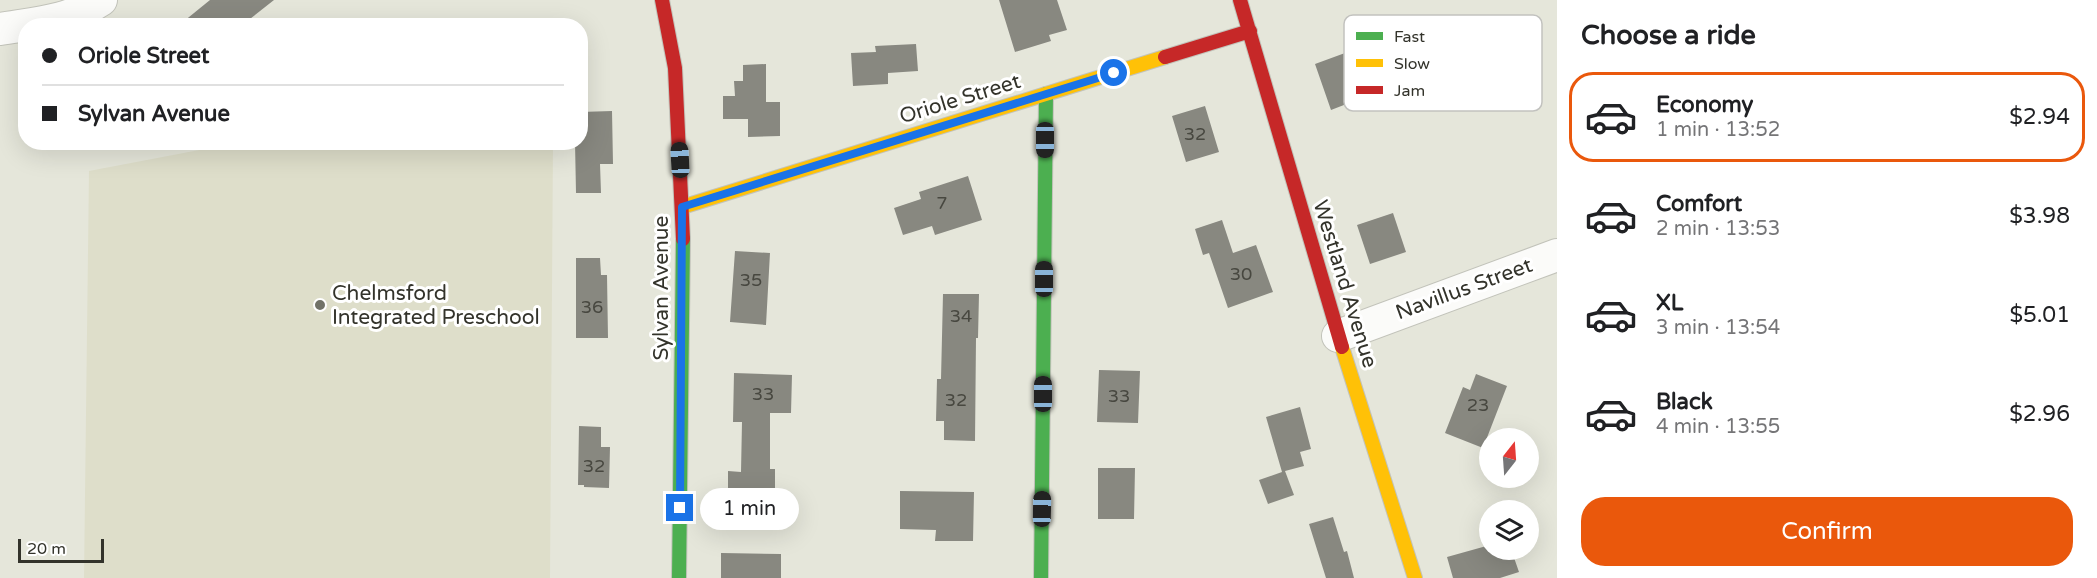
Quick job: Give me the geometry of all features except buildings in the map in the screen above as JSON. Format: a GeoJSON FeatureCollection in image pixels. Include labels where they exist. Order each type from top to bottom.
{"type":"FeatureCollection","features":[{"type":"Feature","properties":{"kind":"street"},"geometry":{"type":"LineString","coordinates":[[65,18],[78,14],[101,0]]}},
{"type":"Feature","properties":{"kind":"street","name":"Sylvan Avenue"},"geometry":{"type":"LineString","coordinates":[[662,0],[675,68],[682,207],[679,578]]}},
{"type":"Feature","properties":{"kind":"street","name":"Westland Avenue"},"geometry":{"type":"LineString","coordinates":[[1240,0],[1338,336],[1415,578]]}},
{"type":"Feature","properties":{"kind":"street"},"geometry":{"type":"LineString","coordinates":[[0,29],[18,26]]}},
{"type":"Feature","properties":{"kind":"street","name":"Oriole Street"},"geometry":{"type":"LineString","coordinates":[[682,207],[1250,31]]}},
{"type":"Feature","properties":{"kind":"street"},"geometry":{"type":"LineString","coordinates":[[1041,578],[1046,94]]}},
{"type":"Feature","properties":{"kind":"street","name":"Navillus Street"},"geometry":{"type":"LineString","coordinates":[[1338,336],[1557,255]]}},
{"type":"Feature","properties":{"kind":"shaded area","name":"Chelmsford Integrated Preschool"},"geometry":{"type":"Polygon","coordinates":[[[199,150],[553,150],[550,578],[84,578],[89,171],[199,150]]]}},
{"type":"Feature","properties":{"kind":"traffic: fast"},"geometry":{"type":"LineString","coordinates":[[1041,578],[1046,94]]}},
{"type":"Feature","properties":{"kind":"traffic: fast"},"geometry":{"type":"LineString","coordinates":[[679,578],[683,239]]}},
{"type":"Feature","properties":{"kind":"traffic: slow"},"geometry":{"type":"LineString","coordinates":[[682,207],[1165,57]]}},
{"type":"Feature","properties":{"kind":"traffic: slow"},"geometry":{"type":"LineString","coordinates":[[1342,347],[1415,578]]}},
{"type":"Feature","properties":{"kind":"traffic: jam"},"geometry":{"type":"LineString","coordinates":[[662,0],[675,68],[683,239]]}},
{"type":"Feature","properties":{"kind":"traffic: jam"},"geometry":{"type":"LineString","coordinates":[[1240,0],[1342,347]]}},
{"type":"Feature","properties":{"kind":"traffic: jam"},"geometry":{"type":"LineString","coordinates":[[1165,57],[1250,31]]}},
{"type":"Feature","properties":{"kind":"place","name":"Chelmsford Integrated Preschool"},"geometry":{"type":"Point","coordinates":[320,305]}},
{"type":"Feature","properties":{"kind":"route"},"geometry":{"type":"LineString","coordinates":[[680,508],[682,207],[1114,73]]}}]}
